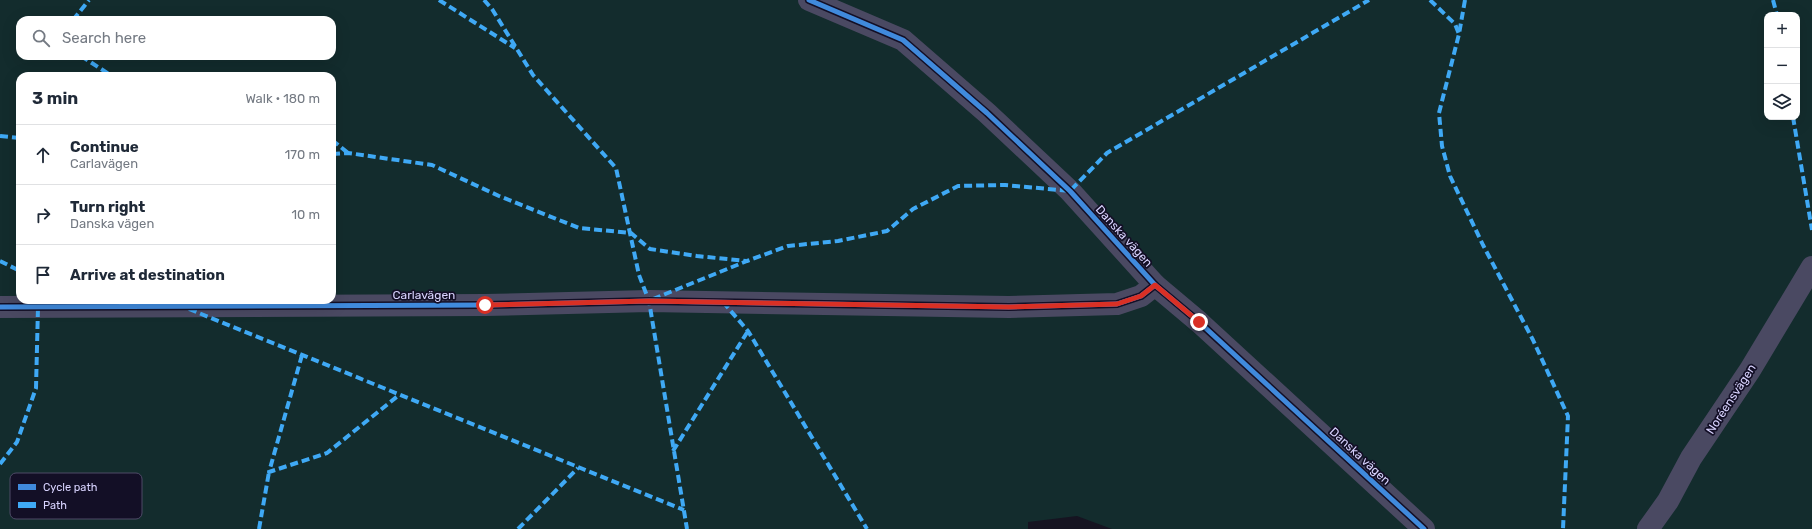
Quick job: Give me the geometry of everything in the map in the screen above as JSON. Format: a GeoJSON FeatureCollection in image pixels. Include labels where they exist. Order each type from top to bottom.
{"type":"FeatureCollection","features":[{"type":"Feature","properties":{"kind":"street","name":"Danska vägen"},"geometry":{"type":"LineString","coordinates":[[810,0],[903,40],[987,113],[1070,191],[1155,285],[1199,322],[1424,529]]}},
{"type":"Feature","properties":{"kind":"street","name":"Noréensvägen"},"geometry":{"type":"LineString","coordinates":[[1648,529],[1668,500],[1691,458],[1750,370],[1812,267]]}},
{"type":"Feature","properties":{"kind":"street","name":"Carlavägen"},"geometry":{"type":"LineString","coordinates":[[0,307],[485,305],[649,301],[1024,306],[1117,304],[1141,296],[1155,285]]}},
{"type":"Feature","properties":{"kind":"green space"},"geometry":{"type":"Polygon","coordinates":[[[0,0],[1812,0],[1812,529],[1112,529],[1077,516],[1028,522],[1028,529],[0,529],[0,0]]]}},
{"type":"Feature","properties":{"kind":"marked path"},"geometry":{"type":"LineString","coordinates":[[76,16],[89,0]]}},
{"type":"Feature","properties":{"kind":"marked path"},"geometry":{"type":"LineString","coordinates":[[439,0],[515,48]]}},
{"type":"Feature","properties":{"kind":"marked path"},"geometry":{"type":"LineString","coordinates":[[484,0],[492,9],[533,75],[616,168],[639,275],[649,301],[687,529]]}},
{"type":"Feature","properties":{"kind":"marked path"},"geometry":{"type":"LineString","coordinates":[[653,299],[788,246],[838,241],[887,231],[913,209],[958,186],[1005,185],[1070,191],[1107,153],[1369,0]]}},
{"type":"Feature","properties":{"kind":"marked path"},"geometry":{"type":"LineString","coordinates":[[1430,0],[1455,24],[1459,34]]}},
{"type":"Feature","properties":{"kind":"marked path"},"geometry":{"type":"LineString","coordinates":[[1465,0],[1459,34],[1439,113],[1442,146],[1450,176],[1483,245],[1533,340],[1568,416],[1563,529]]}},
{"type":"Feature","properties":{"kind":"marked path"},"geometry":{"type":"LineString","coordinates":[[1773,0],[1776,12]]}},
{"type":"Feature","properties":{"kind":"marked path"},"geometry":{"type":"LineString","coordinates":[[87,60],[106,72]]}},
{"type":"Feature","properties":{"kind":"marked path"},"geometry":{"type":"LineString","coordinates":[[1794,120],[1812,230]]}},
{"type":"Feature","properties":{"kind":"marked path"},"geometry":{"type":"LineString","coordinates":[[0,136],[16,138]]}},
{"type":"Feature","properties":{"kind":"marked path"},"geometry":{"type":"LineString","coordinates":[[336,143],[348,153]]}},
{"type":"Feature","properties":{"kind":"marked path"},"geometry":{"type":"LineString","coordinates":[[336,154],[348,153],[432,165],[499,196],[579,228],[631,233],[650,249],[746,261]]}},
{"type":"Feature","properties":{"kind":"marked path"},"geometry":{"type":"LineString","coordinates":[[0,261],[16,269]]}},
{"type":"Feature","properties":{"kind":"marked path"},"geometry":{"type":"LineString","coordinates":[[723,302],[748,331],[867,529]]}},
{"type":"Feature","properties":{"kind":"marked path"},"geometry":{"type":"LineString","coordinates":[[0,464],[17,442],[36,388],[37,304]]}},
{"type":"Feature","properties":{"kind":"marked path"},"geometry":{"type":"LineString","coordinates":[[189,309],[684,510]]}},
{"type":"Feature","properties":{"kind":"marked path"},"geometry":{"type":"LineString","coordinates":[[673,451],[748,331]]}},
{"type":"Feature","properties":{"kind":"marked path"},"geometry":{"type":"LineString","coordinates":[[302,355],[269,472],[327,453],[399,395]]}},
{"type":"Feature","properties":{"kind":"marked path"},"geometry":{"type":"LineString","coordinates":[[518,529],[578,468]]}},
{"type":"Feature","properties":{"kind":"marked path"},"geometry":{"type":"LineString","coordinates":[[259,529],[269,472]]}},
{"type":"Feature","properties":{"kind":"cycle path"},"geometry":{"type":"LineString","coordinates":[[809,0],[903,40],[987,113],[1070,191],[1155,285],[1199,322],[1424,529]]}},
{"type":"Feature","properties":{"kind":"cycle path"},"geometry":{"type":"LineString","coordinates":[[0,307],[485,305],[649,301],[1009,307],[1117,304],[1141,296],[1155,285]]}},
{"type":"Feature","properties":{"kind":"route"},"geometry":{"type":"LineString","coordinates":[[485,305],[649,301],[1009,307],[1117,304],[1141,296],[1155,285],[1199,322]]}}]}
